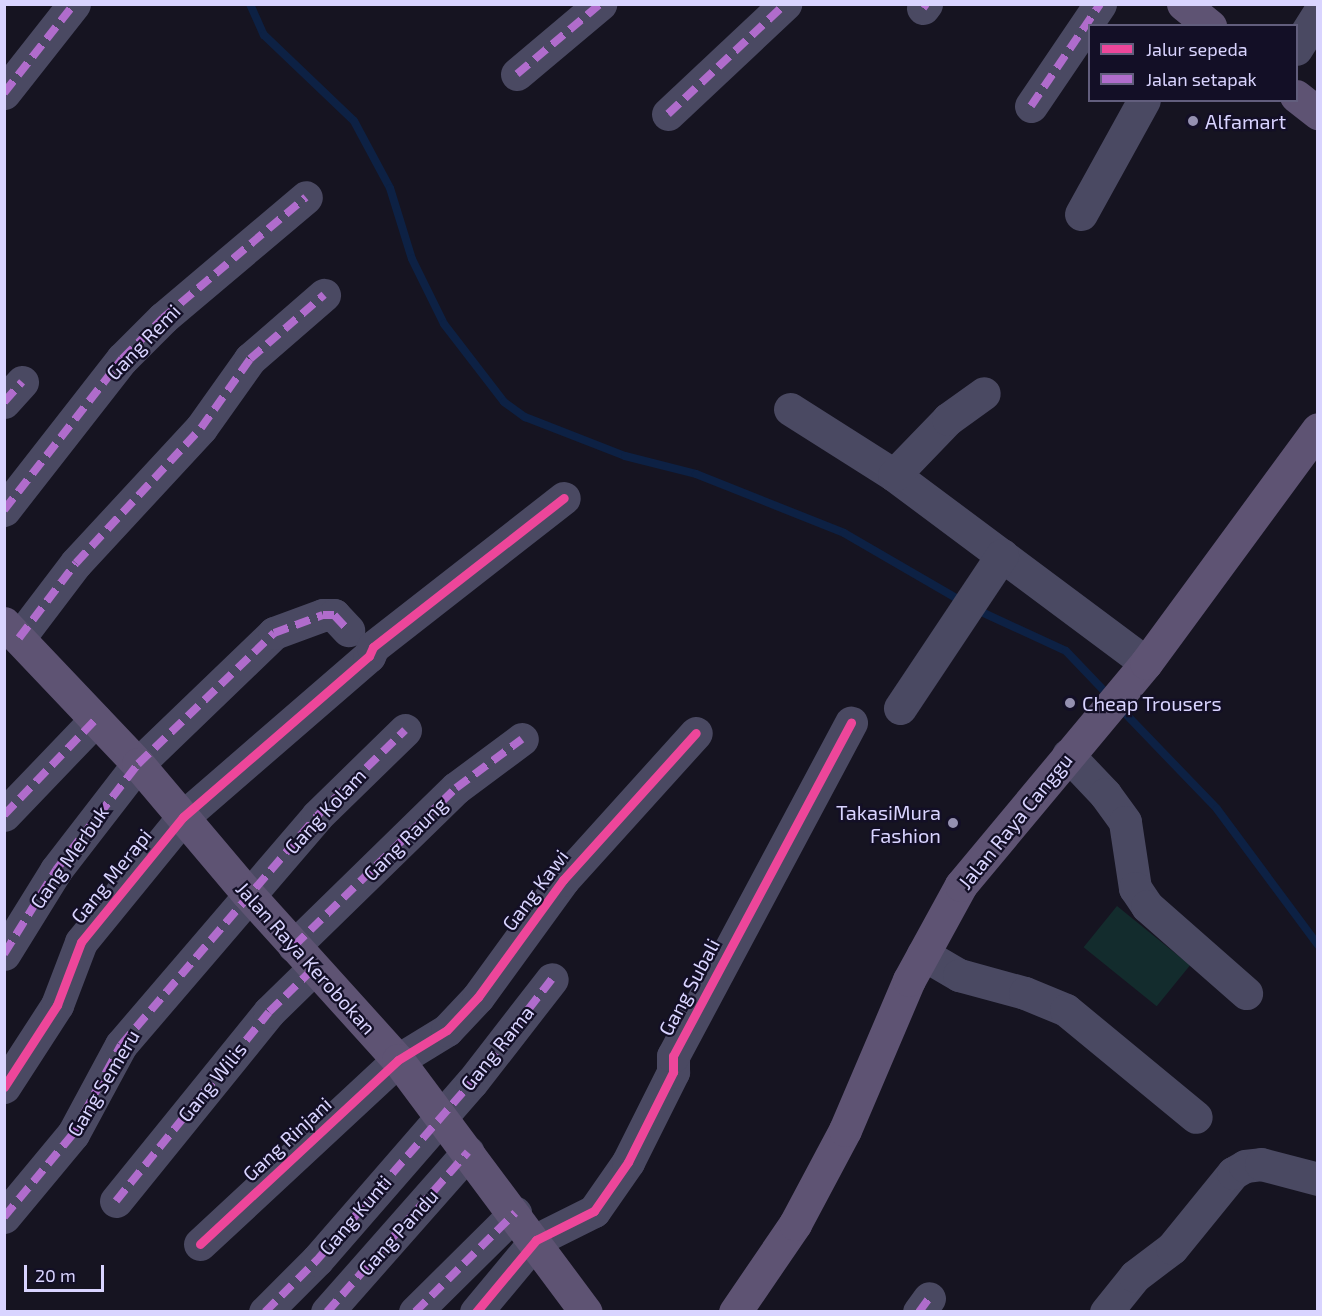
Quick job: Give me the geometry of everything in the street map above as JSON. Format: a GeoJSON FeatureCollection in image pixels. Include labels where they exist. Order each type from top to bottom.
{"type":"FeatureCollection","features":[{"type":"Feature","properties":{"kind":"main road"},"geometry":{"type":"LineString","coordinates":[[1298,98],[1317,113]]}},
{"type":"Feature","properties":{"kind":"main road","name":"Jalan Raya Canggu"},"geometry":{"type":"LineString","coordinates":[[735,1311],[795,1224],[845,1130],[876,1053],[916,967],[961,885],[1146,663],[1317,429]]}},
{"type":"Feature","properties":{"kind":"main road","name":"Jalan Raya Kerobokan"},"geometry":{"type":"LineString","coordinates":[[12,630],[138,764],[248,894],[398,1060],[536,1240],[586,1311]]}},
{"type":"Feature","properties":{"kind":"street"},"geometry":{"type":"LineString","coordinates":[[4,93],[74,4]]}},
{"type":"Feature","properties":{"kind":"street"},"geometry":{"type":"LineString","coordinates":[[517,74],[600,4]]}},
{"type":"Feature","properties":{"kind":"street"},"geometry":{"type":"LineString","coordinates":[[668,114],[785,4]]}},
{"type":"Feature","properties":{"kind":"street"},"geometry":{"type":"LineString","coordinates":[[1031,106],[1100,4]]}},
{"type":"Feature","properties":{"kind":"street"},"geometry":{"type":"LineString","coordinates":[[1298,46],[1317,14]]}},
{"type":"Feature","properties":{"kind":"street"},"geometry":{"type":"LineString","coordinates":[[1080,214],[1143,102]]}},
{"type":"Feature","properties":{"kind":"street","name":"Gang Remi"},"geometry":{"type":"LineString","coordinates":[[4,510],[122,359],[171,311],[306,197]]}},
{"type":"Feature","properties":{"kind":"street"},"geometry":{"type":"LineString","coordinates":[[12,630],[70,571],[201,428],[250,359],[324,294]]}},
{"type":"Feature","properties":{"kind":"street"},"geometry":{"type":"LineString","coordinates":[[894,475],[948,419],[984,393]]}},
{"type":"Feature","properties":{"kind":"street"},"geometry":{"type":"LineString","coordinates":[[790,409],[894,475],[1146,663]]}},
{"type":"Feature","properties":{"kind":"street","name":"Gang Merapi"},"geometry":{"type":"LineString","coordinates":[[4,1087],[57,1005],[81,942],[183,817],[362,663],[373,647],[564,498]]}},
{"type":"Feature","properties":{"kind":"street"},"geometry":{"type":"LineString","coordinates":[[900,708],[1002,555]]}},
{"type":"Feature","properties":{"kind":"street","name":"Gang Merbuk"},"geometry":{"type":"LineString","coordinates":[[4,954],[69,852],[138,764],[274,633],[316,617],[334,615],[348,630]]}},
{"type":"Feature","properties":{"kind":"street"},"geometry":{"type":"LineString","coordinates":[[4,815],[95,720]]}},
{"type":"Feature","properties":{"kind":"street","name":"Gang Subali"},"geometry":{"type":"LineString","coordinates":[[536,1240],[594,1211],[628,1162],[673,1072],[673,1056],[851,723]]}},
{"type":"Feature","properties":{"kind":"street","name":"Gang Kolam"},"geometry":{"type":"LineString","coordinates":[[248,894],[323,810],[405,730]]}},
{"type":"Feature","properties":{"kind":"street","name":"Gang Kawi"},"geometry":{"type":"LineString","coordinates":[[398,1060],[447,1030],[478,998],[569,872],[696,733]]}},
{"type":"Feature","properties":{"kind":"street","name":"Gang Raung"},"geometry":{"type":"LineString","coordinates":[[304,957],[463,782],[522,739]]}},
{"type":"Feature","properties":{"kind":"street"},"geometry":{"type":"LineString","coordinates":[[1068,755],[1125,822],[1135,888],[1147,906],[1246,993]]}},
{"type":"Feature","properties":{"kind":"street","name":"Gang Semeru"},"geometry":{"type":"LineString","coordinates":[[4,1217],[73,1134],[121,1045],[248,894]]}},
{"type":"Feature","properties":{"kind":"street","name":"Gang Wilis"},"geometry":{"type":"LineString","coordinates":[[116,1201],[269,1012],[304,957]]}},
{"type":"Feature","properties":{"kind":"street"},"geometry":{"type":"LineString","coordinates":[[916,967],[959,975],[1024,993],[1066,1010],[1196,1117]]}},
{"type":"Feature","properties":{"kind":"street","name":"Gang Rama"},"geometry":{"type":"LineString","coordinates":[[440,1116],[495,1055],[552,979]]}},
{"type":"Feature","properties":{"kind":"street","name":"Gang Rinjani"},"geometry":{"type":"LineString","coordinates":[[200,1244],[398,1060]]}},
{"type":"Feature","properties":{"kind":"street","name":"Gang Kunti"},"geometry":{"type":"LineString","coordinates":[[265,1311],[316,1260],[440,1116]]}},
{"type":"Feature","properties":{"kind":"street","name":"Gang Pandu"},"geometry":{"type":"LineString","coordinates":[[327,1311],[468,1152]]}},
{"type":"Feature","properties":{"kind":"street"},"geometry":{"type":"LineString","coordinates":[[1106,1311],[1145,1270],[1172,1248],[1233,1173],[1245,1166],[1277,1166],[1317,1179]]}},
{"type":"Feature","properties":{"kind":"street"},"geometry":{"type":"LineString","coordinates":[[415,1311],[515,1213]]}},
{"type":"Feature","properties":{"kind":"street"},"geometry":{"type":"LineString","coordinates":[[476,1311],[536,1240]]}},
{"type":"Feature","properties":{"kind":"green space"},"geometry":{"type":"Polygon","coordinates":[[[1117,906],[1190,965],[1157,1006],[1084,947],[1117,906]]]}},
{"type":"Feature","properties":{"kind":"waterway"},"geometry":{"type":"LineString","coordinates":[[250,4],[264,35],[354,121],[390,188],[412,259],[444,324],[504,402],[525,417],[625,456],[696,474],[844,533],[963,602]]}},
{"type":"Feature","properties":{"kind":"waterway"},"geometry":{"type":"LineString","coordinates":[[975,609],[1066,651],[1110,697]]}},
{"type":"Feature","properties":{"kind":"waterway"},"geometry":{"type":"LineString","coordinates":[[1119,707],[1217,809],[1318,945]]}},
{"type":"Feature","properties":{"kind":"marked path"},"geometry":{"type":"LineString","coordinates":[[4,93],[74,4]]}},
{"type":"Feature","properties":{"kind":"marked path"},"geometry":{"type":"LineString","coordinates":[[517,74],[600,4]]}},
{"type":"Feature","properties":{"kind":"marked path"},"geometry":{"type":"LineString","coordinates":[[668,114],[785,4]]}},
{"type":"Feature","properties":{"kind":"marked path"},"geometry":{"type":"LineString","coordinates":[[923,8],[926,4]]}},
{"type":"Feature","properties":{"kind":"marked path"},"geometry":{"type":"LineString","coordinates":[[1031,106],[1100,4]]}},
{"type":"Feature","properties":{"kind":"marked path"},"geometry":{"type":"LineString","coordinates":[[4,510],[122,359],[163,318],[306,197]]}},
{"type":"Feature","properties":{"kind":"marked path"},"geometry":{"type":"LineString","coordinates":[[19,638],[76,563],[201,428],[250,359],[324,295]]}},
{"type":"Feature","properties":{"kind":"marked path"},"geometry":{"type":"LineString","coordinates":[[4,402],[22,382]]}},
{"type":"Feature","properties":{"kind":"marked path"},"geometry":{"type":"LineString","coordinates":[[4,954],[56,870],[138,764],[274,633],[323,615],[334,615],[348,630]]}},
{"type":"Feature","properties":{"kind":"marked path"},"geometry":{"type":"LineString","coordinates":[[4,815],[95,720]]}},
{"type":"Feature","properties":{"kind":"marked path"},"geometry":{"type":"LineString","coordinates":[[4,1217],[73,1134],[121,1045],[317,816],[405,730]]}},
{"type":"Feature","properties":{"kind":"marked path"},"geometry":{"type":"LineString","coordinates":[[294,946],[456,788],[522,739]]}},
{"type":"Feature","properties":{"kind":"marked path"},"geometry":{"type":"LineString","coordinates":[[116,1201],[269,1012],[314,968]]}},
{"type":"Feature","properties":{"kind":"marked path"},"geometry":{"type":"LineString","coordinates":[[265,1312],[317,1260],[472,1082],[552,979]]}},
{"type":"Feature","properties":{"kind":"marked path"},"geometry":{"type":"LineString","coordinates":[[327,1312],[468,1152]]}},
{"type":"Feature","properties":{"kind":"marked path"},"geometry":{"type":"LineString","coordinates":[[415,1312],[515,1213]]}},
{"type":"Feature","properties":{"kind":"marked path"},"geometry":{"type":"LineString","coordinates":[[919,1312],[929,1298]]}},
{"type":"Feature","properties":{"kind":"cycle path"},"geometry":{"type":"LineString","coordinates":[[4,1087],[57,1005],[81,942],[183,817],[369,656],[373,647],[564,498]]}},
{"type":"Feature","properties":{"kind":"cycle path"},"geometry":{"type":"LineString","coordinates":[[476,1312],[536,1240],[594,1211],[628,1162],[673,1072],[673,1056],[851,722]]}},
{"type":"Feature","properties":{"kind":"cycle path"},"geometry":{"type":"LineString","coordinates":[[200,1244],[398,1060],[447,1030],[478,997],[563,880],[696,733]]}},
{"type":"Feature","properties":{"kind":"place","name":"Alfamart"},"geometry":{"type":"Point","coordinates":[1193,121]}},
{"type":"Feature","properties":{"kind":"place","name":"Cheap Trousers"},"geometry":{"type":"Point","coordinates":[1070,703]}},
{"type":"Feature","properties":{"kind":"place","name":"TakasiMura Fashion"},"geometry":{"type":"Point","coordinates":[953,823]}}]}
